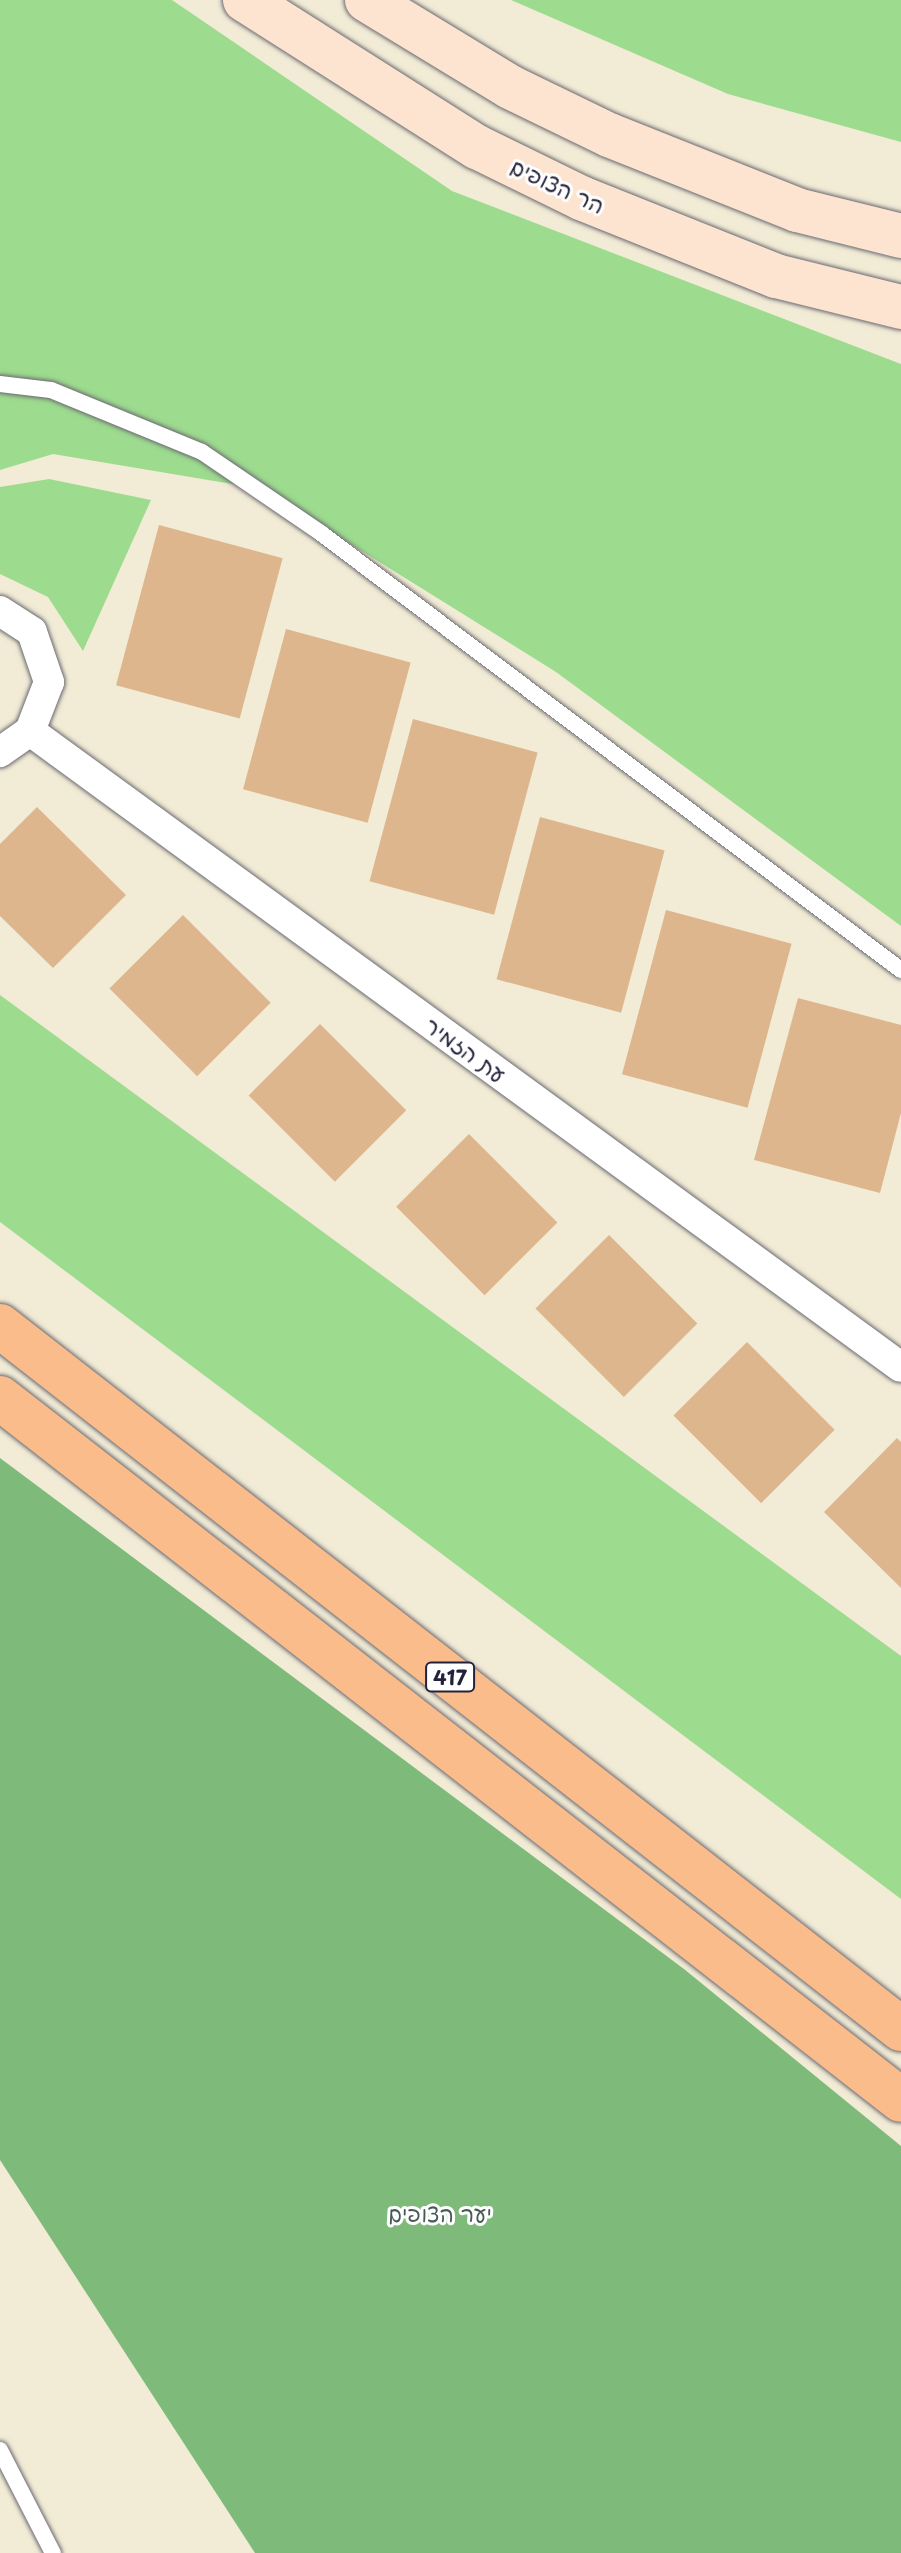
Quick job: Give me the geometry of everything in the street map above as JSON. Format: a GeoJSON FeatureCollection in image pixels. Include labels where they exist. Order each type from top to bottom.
{"type":"FeatureCollection","features":[{"type":"Feature","properties":{"kind":"main road","name":"הר הצופים"},"geometry":{"type":"LineString","coordinates":[[245,0],[477,147],[581,198],[776,276],[901,307]]}},
{"type":"Feature","properties":{"kind":"main road"},"geometry":{"type":"LineString","coordinates":[[367,0],[510,87],[609,135],[797,210],[901,236]]}},
{"type":"Feature","properties":{"kind":"main road","name":"417"},"geometry":{"type":"LineString","coordinates":[[0,1326],[901,2029]]}},
{"type":"Feature","properties":{"kind":"main road","name":"417"},"geometry":{"type":"LineString","coordinates":[[0,1398],[901,2100]]}},
{"type":"Feature","properties":{"kind":"street"},"geometry":{"type":"LineString","coordinates":[[0,611],[32,632],[45,655],[49,682],[30,731],[0,752]]}},
{"type":"Feature","properties":{"kind":"street","name":"עת הזמיר"},"geometry":{"type":"LineString","coordinates":[[30,731],[901,1367]]}},
{"type":"Feature","properties":{"kind":"lane"},"geometry":{"type":"LineString","coordinates":[[0,384],[63,394],[202,452],[322,534],[901,970]]}},
{"type":"Feature","properties":{"kind":"lane"},"geometry":{"type":"LineString","coordinates":[[0,2450],[53,2553]]}},
{"type":"Feature","properties":{"kind":"green space"},"geometry":{"type":"Polygon","coordinates":[[[0,0],[172,0],[452,191],[901,364],[901,926],[556,672],[262,489],[53,454],[0,470],[0,0]]]}},
{"type":"Feature","properties":{"kind":"green space"},"geometry":{"type":"Polygon","coordinates":[[[511,0],[901,0],[901,142],[728,94],[511,0]]]}},
{"type":"Feature","properties":{"kind":"green space"},"geometry":{"type":"Polygon","coordinates":[[[49,479],[151,500],[83,651],[48,597],[0,574],[0,487],[49,479]]]}},
{"type":"Feature","properties":{"kind":"green space"},"geometry":{"type":"Polygon","coordinates":[[[0,995],[901,1656],[901,1899],[0,1222],[0,995]]]}},
{"type":"Feature","properties":{"kind":"green space","name":"יער הצופים"},"geometry":{"type":"Polygon","coordinates":[[[0,1458],[684,1969],[901,2146],[901,2553],[255,2553],[0,2160],[0,1458]]]}},
{"type":"Feature","properties":{"kind":"building"},"geometry":{"type":"Polygon","coordinates":[[[159,525],[283,558],[240,718],[116,685],[159,525]]]}},
{"type":"Feature","properties":{"kind":"building"},"geometry":{"type":"Polygon","coordinates":[[[286,629],[411,662],[368,823],[243,789],[286,629]]]}},
{"type":"Feature","properties":{"kind":"building"},"geometry":{"type":"Polygon","coordinates":[[[413,719],[538,752],[494,915],[370,881],[413,719]]]}},
{"type":"Feature","properties":{"kind":"building"},"geometry":{"type":"Polygon","coordinates":[[[37,807],[126,895],[53,968],[0,916],[0,844],[37,807]]]}},
{"type":"Feature","properties":{"kind":"building"},"geometry":{"type":"Polygon","coordinates":[[[540,817],[665,850],[621,1013],[497,979],[540,817]]]}},
{"type":"Feature","properties":{"kind":"building"},"geometry":{"type":"Polygon","coordinates":[[[666,910],[792,944],[748,1108],[622,1074],[666,910]]]}},
{"type":"Feature","properties":{"kind":"building"},"geometry":{"type":"Polygon","coordinates":[[[183,915],[271,1003],[197,1076],[109,989],[183,915]]]}},
{"type":"Feature","properties":{"kind":"building"},"geometry":{"type":"Polygon","coordinates":[[[798,998],[901,1025],[901,1113],[880,1193],[754,1160],[798,998]]]}},
{"type":"Feature","properties":{"kind":"building"},"geometry":{"type":"Polygon","coordinates":[[[320,1024],[406,1110],[335,1182],[249,1095],[320,1024]]]}},
{"type":"Feature","properties":{"kind":"building"},"geometry":{"type":"Polygon","coordinates":[[[469,1134],[557,1222],[485,1295],[396,1207],[469,1134]]]}},
{"type":"Feature","properties":{"kind":"building"},"geometry":{"type":"Polygon","coordinates":[[[609,1235],[697,1323],[624,1397],[535,1309],[609,1235]]]}},
{"type":"Feature","properties":{"kind":"building"},"geometry":{"type":"Polygon","coordinates":[[[747,1342],[835,1430],[761,1503],[673,1416],[747,1342]]]}},
{"type":"Feature","properties":{"kind":"building"},"geometry":{"type":"Polygon","coordinates":[[[897,1438],[901,1442],[901,1588],[824,1512],[897,1438]]]}}]}
